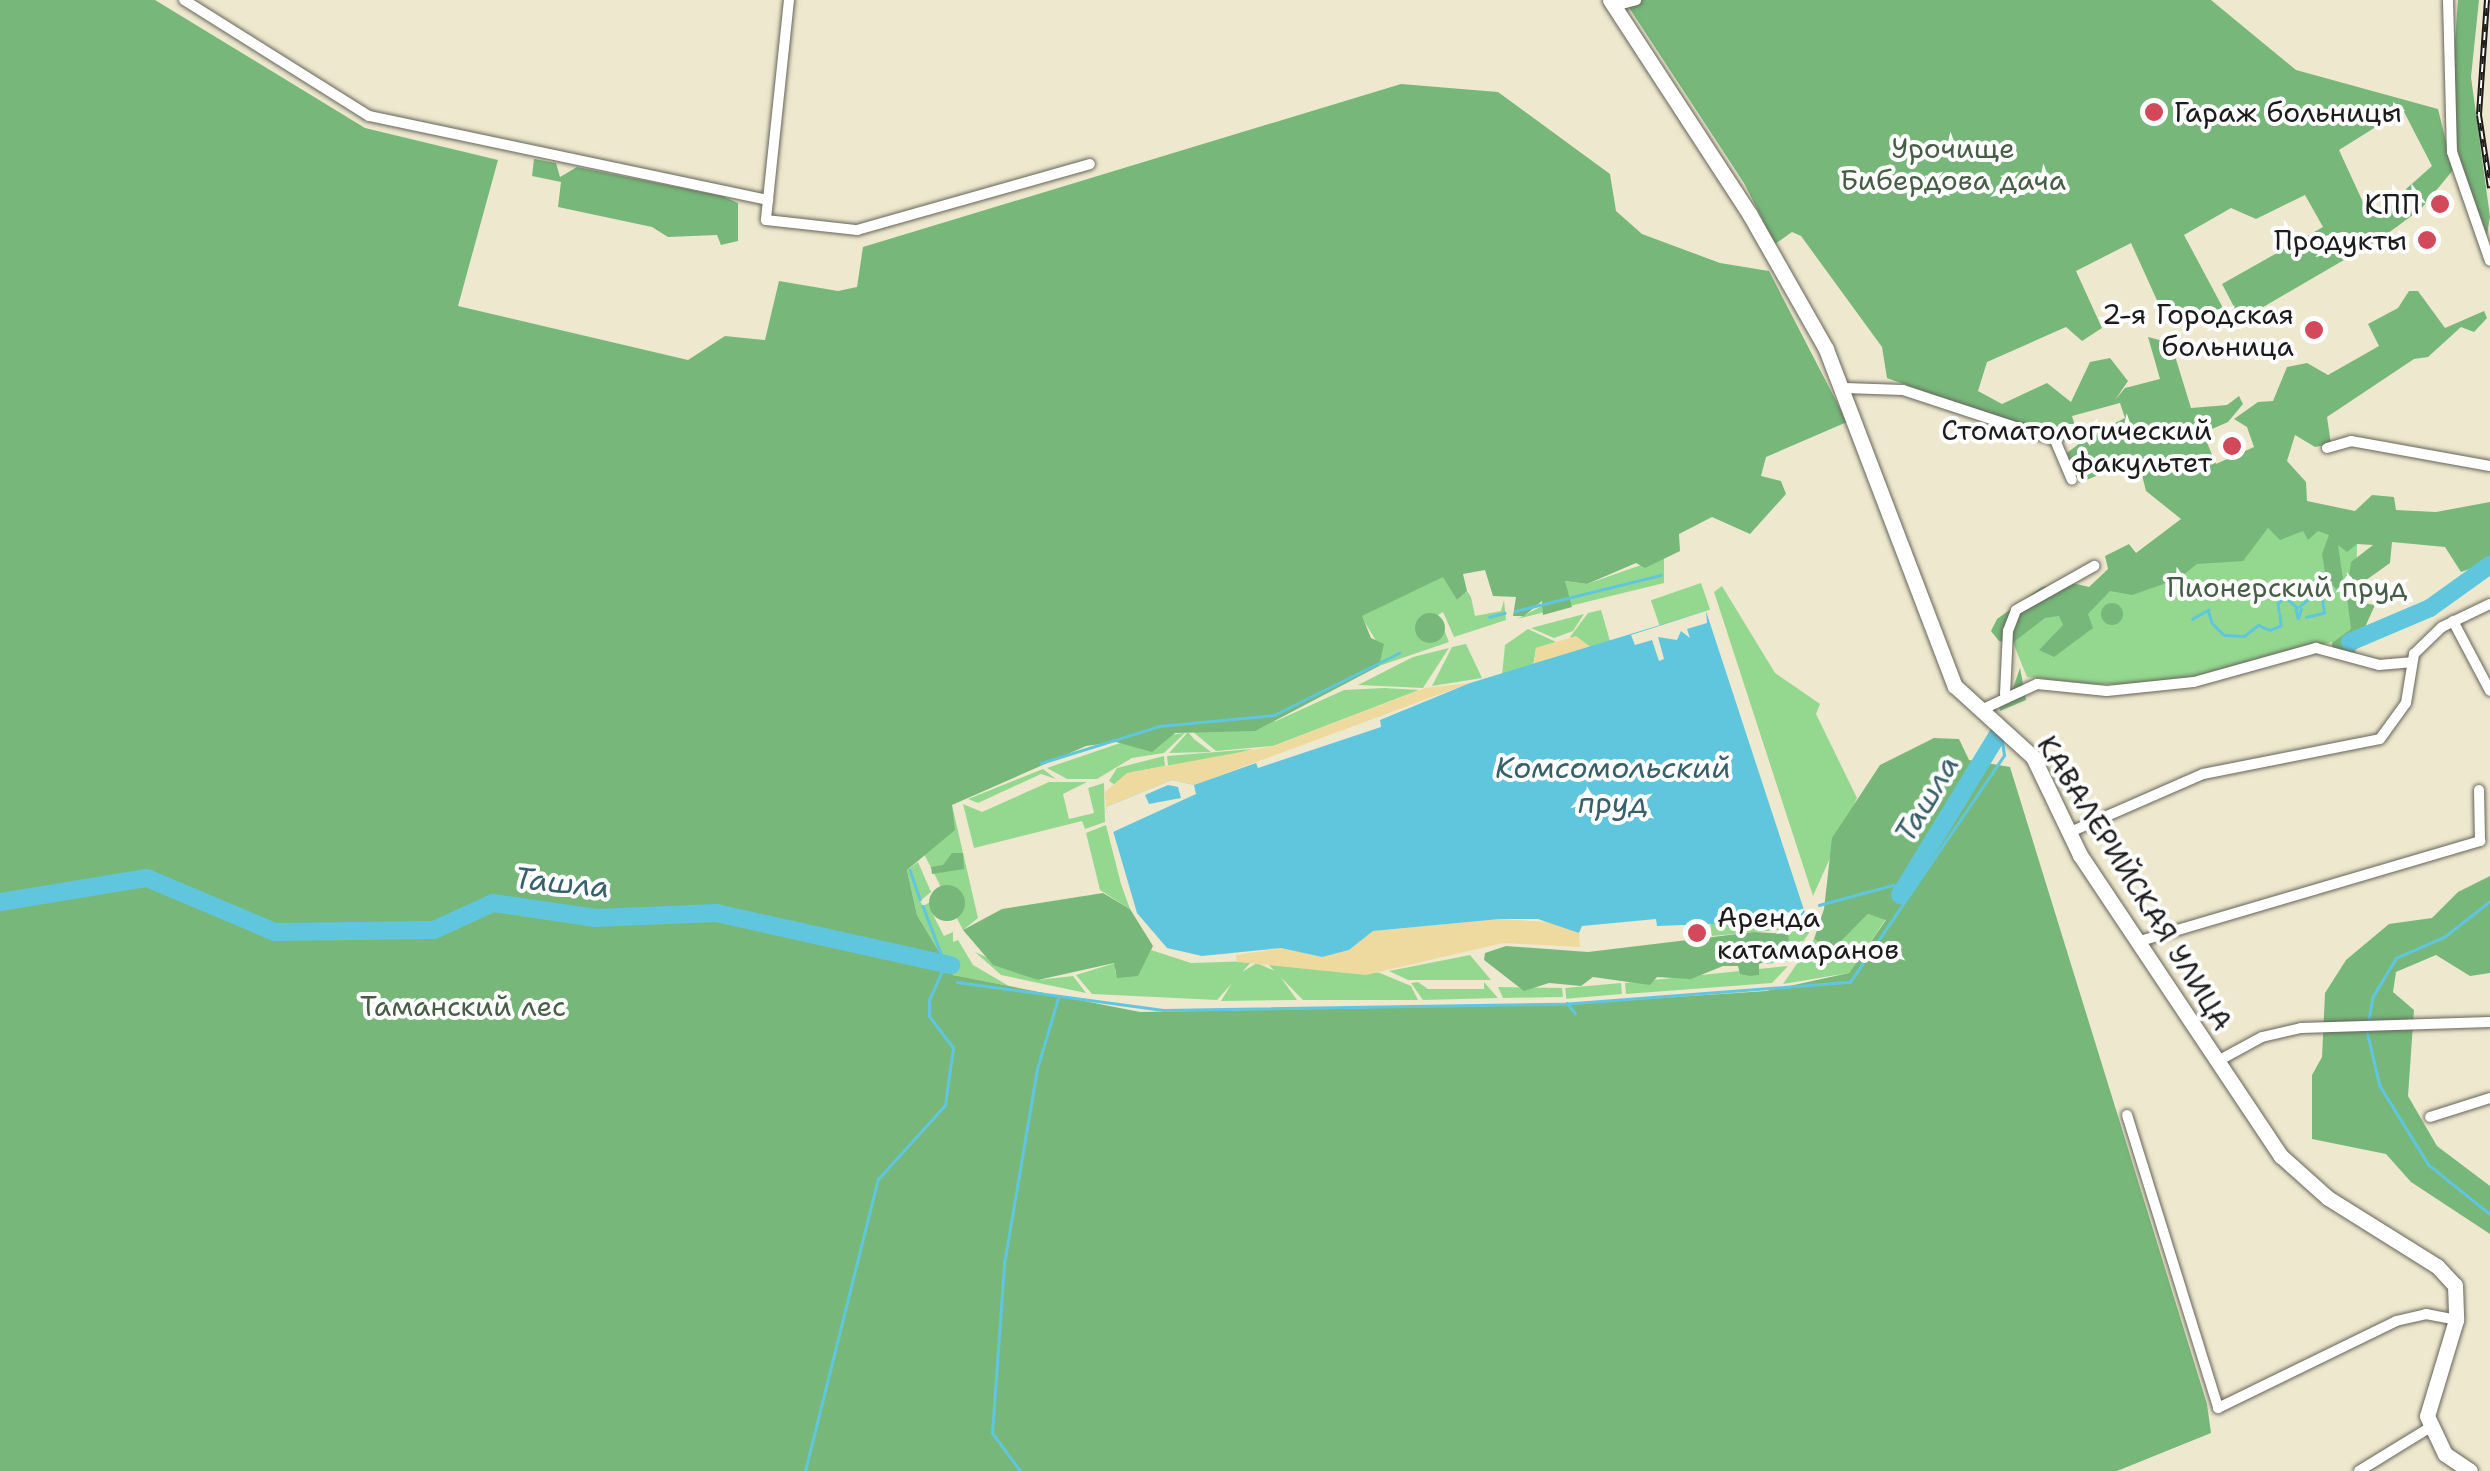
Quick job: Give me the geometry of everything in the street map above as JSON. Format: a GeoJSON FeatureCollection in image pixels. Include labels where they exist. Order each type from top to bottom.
{"type":"FeatureCollection","features":[{"type":"Feature","properties":{"kind":"street"},"geometry":{"type":"LineString","coordinates":[[184,0],[369,116],[768,200]]}},
{"type":"Feature","properties":{"kind":"street"},"geometry":{"type":"LineString","coordinates":[[789,0],[766,220],[857,230],[1090,164]]}},
{"type":"Feature","properties":{"kind":"street"},"geometry":{"type":"LineString","coordinates":[[1612,3],[1636,0]]}},
{"type":"Feature","properties":{"kind":"street"},"geometry":{"type":"LineString","coordinates":[[2448,0],[2452,152],[2490,261]]}},
{"type":"Feature","properties":{"kind":"street","name":"КАВАЛЕРИЙСКАЯ УЛИЦА"},"geometry":{"type":"LineString","coordinates":[[1612,3],[1750,215],[1845,388],[1940,656],[1956,686],[2034,757],[2068,834],[2261,1130],[2300,1175],[2448,1274],[2458,1296],[2456,1320]]}},
{"type":"Feature","properties":{"kind":"street"},"geometry":{"type":"LineString","coordinates":[[1845,388],[1903,390],[2055,440],[2072,480]]}},
{"type":"Feature","properties":{"kind":"street"},"geometry":{"type":"LineString","coordinates":[[2328,448],[2350,442],[2411,457],[2490,466]]}},
{"type":"Feature","properties":{"kind":"street"},"geometry":{"type":"LineString","coordinates":[[2006,694],[2008,631],[2016,610],[2094,566]]}},
{"type":"Feature","properties":{"kind":"street"},"geometry":{"type":"LineString","coordinates":[[1980,710],[2006,694],[2042,684],[2106,691],[2194,682],[2316,648],[2379,666],[2411,662],[2453,621],[2490,604]]}},
{"type":"Feature","properties":{"kind":"street"},"geometry":{"type":"LineString","coordinates":[[2453,621],[2490,690]]}},
{"type":"Feature","properties":{"kind":"street"},"geometry":{"type":"LineString","coordinates":[[2068,834],[2203,774],[2380,739],[2406,703],[2411,662]]}},
{"type":"Feature","properties":{"kind":"street"},"geometry":{"type":"LineString","coordinates":[[2137,942],[2480,841],[2479,790]]}},
{"type":"Feature","properties":{"kind":"street"},"geometry":{"type":"LineString","coordinates":[[2216,1062],[2262,1037],[2348,1024],[2490,1022]]}},
{"type":"Feature","properties":{"kind":"street"},"geometry":{"type":"LineString","coordinates":[[2430,1117],[2490,1098]]}},
{"type":"Feature","properties":{"kind":"street"},"geometry":{"type":"LineString","coordinates":[[2127,1115],[2218,1408],[2396,1321],[2426,1314],[2456,1320],[2430,1389],[2429,1428],[2445,1454],[2470,1471]]}},
{"type":"Feature","properties":{"kind":"street"},"geometry":{"type":"LineString","coordinates":[[2359,1471],[2429,1428]]}},
{"type":"Feature","properties":{"kind":"green space","name":"Таманский лес"},"geometry":{"type":"Polygon","coordinates":[[[0,0],[155,0],[365,128],[498,160],[458,306],[688,360],[725,336],[765,340],[779,281],[838,291],[857,287],[863,247],[1401,84],[1498,92],[1610,174],[1616,211],[1642,234],[1720,263],[1769,271],[1847,422],[1766,457],[1761,476],[1781,481],[1786,494],[1750,534],[1712,517],[1679,534],[1680,551],[1645,568],[1636,563],[1587,584],[1565,581],[1572,607],[1543,615],[1542,601],[1524,616],[1513,616],[1516,597],[1493,596],[1485,570],[1463,574],[1467,591],[1457,600],[1443,577],[1362,616],[1371,638],[1384,644],[1379,666],[1255,731],[1175,733],[1152,752],[1116,742],[1086,746],[952,805],[955,830],[907,870],[917,915],[953,975],[1140,1012],[1554,1005],[1766,991],[1849,973],[1886,920],[1868,914],[1831,951],[1814,939],[1824,909],[1832,838],[1880,765],[1934,738],[1959,739],[1969,760],[2010,767],[2207,1404],[2211,1433],[2117,1471],[0,1471],[0,0]]]}},
{"type":"Feature","properties":{"kind":"green space","name":"Урочище Бибердова дача"},"geometry":{"type":"Polygon","coordinates":[[[1624,0],[2211,0],[2296,70],[2438,109],[2453,170],[2421,209],[2380,239],[2241,320],[2222,284],[2323,227],[2305,195],[2256,219],[2231,208],[2184,235],[2223,308],[2198,316],[2160,307],[2131,243],[2076,271],[2102,328],[2082,341],[2066,327],[1987,362],[1978,391],[2002,404],[2047,383],[2071,402],[2090,362],[2110,358],[2128,381],[2115,400],[2125,388],[2160,379],[2148,337],[2171,343],[2191,408],[2227,405],[2239,396],[2243,404],[2228,422],[2203,433],[2216,464],[2254,447],[2247,427],[2234,419],[2258,402],[2273,401],[2287,367],[2307,363],[2328,375],[2379,346],[2368,324],[2398,308],[2409,291],[2418,291],[2445,328],[2484,311],[2487,318],[2474,332],[2461,327],[2428,357],[2414,359],[2327,417],[2331,444],[2315,447],[2295,435],[2287,461],[2306,482],[2307,501],[2355,511],[2372,495],[2394,497],[2396,510],[2436,512],[2490,502],[2490,562],[2461,572],[2445,547],[2392,542],[2390,563],[2355,588],[2348,583],[2351,562],[2373,545],[2357,544],[2347,552],[2338,545],[2344,586],[2336,589],[2326,578],[2322,554],[2329,535],[2318,531],[2308,540],[2303,531],[2280,540],[2268,528],[2243,561],[2197,564],[2178,579],[2132,595],[2110,591],[2088,614],[2093,628],[2054,657],[2039,650],[2063,625],[2059,616],[2045,618],[2011,644],[1999,641],[1991,631],[1997,619],[2042,587],[2068,582],[2089,587],[2108,569],[2105,556],[2129,544],[2136,553],[2181,519],[2146,491],[2138,459],[2079,483],[2067,453],[2085,439],[2090,446],[2099,431],[2125,418],[2120,403],[2072,416],[2078,436],[2064,442],[1887,378],[1882,347],[1801,236],[1792,232],[1775,244],[1744,183],[1624,0]],[[2403,110],[2339,150],[2368,213],[2410,198],[2406,189],[2432,166],[2403,110]]]}},
{"type":"Feature","properties":{"kind":"green space"},"geometry":{"type":"Polygon","coordinates":[[[2458,0],[2479,0],[2471,77],[2490,217],[2487,235],[2461,166],[2450,111],[2458,0]]]}},
{"type":"Feature","properties":{"kind":"green space"},"geometry":{"type":"Polygon","coordinates":[[[534,159],[556,163],[560,177],[577,167],[722,196],[738,203],[738,241],[721,245],[717,235],[668,237],[652,227],[558,207],[561,182],[532,176],[534,159]]]}},
{"type":"Feature","properties":{"kind":"green space","name":"Пионерский пруд"},"geometry":{"type":"Polygon","coordinates":[[[2346,524],[2357,544],[2356,656],[2332,642],[2160,685],[2090,684],[2027,677],[2010,630],[2252,529],[2346,524]]]}},
{"type":"Feature","properties":{"kind":"green space"},"geometry":{"type":"Polygon","coordinates":[[[1664,557],[1664,583],[1517,619],[1544,605],[1564,581],[1587,584],[1664,557]]]}},
{"type":"Feature","properties":{"kind":"green space"},"geometry":{"type":"Polygon","coordinates":[[[1446,575],[1457,600],[1467,591],[1475,616],[1501,611],[1504,600],[1506,620],[1454,637],[1443,612],[1438,615],[1449,642],[1379,666],[1378,644],[1361,616],[1446,575]]]}},
{"type":"Feature","properties":{"kind":"green space"},"geometry":{"type":"Polygon","coordinates":[[[1701,583],[1710,609],[1660,627],[1651,600],[1701,583]]]}},
{"type":"Feature","properties":{"kind":"green space"},"geometry":{"type":"Polygon","coordinates":[[[1722,586],[1775,673],[1820,704],[1816,714],[1857,798],[1813,896],[1714,592],[1722,586]]]}},
{"type":"Feature","properties":{"kind":"green space"},"geometry":{"type":"Polygon","coordinates":[[[2356,590],[2363,603],[2375,605],[2352,656],[2333,651],[2332,643],[2351,629],[2347,597],[2356,590]]]}},
{"type":"Feature","properties":{"kind":"green space"},"geometry":{"type":"Polygon","coordinates":[[[2112,603],[2120,606],[2120,622],[2112,625],[2104,622],[2101,614],[2104,606],[2112,603]]]}},
{"type":"Feature","properties":{"kind":"green space"},"geometry":{"type":"Polygon","coordinates":[[[1601,610],[1610,641],[1591,647],[1570,637],[1588,613],[1601,610]]]}},
{"type":"Feature","properties":{"kind":"green space"},"geometry":{"type":"Polygon","coordinates":[[[1430,613],[1441,617],[1445,628],[1441,639],[1430,643],[1419,639],[1415,628],[1419,617],[1430,613]]]}},
{"type":"Feature","properties":{"kind":"green space"},"geometry":{"type":"Polygon","coordinates":[[[1584,614],[1573,631],[1554,638],[1531,628],[1584,614]]]}},
{"type":"Feature","properties":{"kind":"green space"},"geometry":{"type":"Polygon","coordinates":[[[1528,629],[1556,642],[1536,648],[1533,666],[1502,675],[1505,645],[1528,629]]]}},
{"type":"Feature","properties":{"kind":"green space"},"geometry":{"type":"Polygon","coordinates":[[[1466,644],[1482,678],[1432,686],[1452,647],[1466,644]]]}},
{"type":"Feature","properties":{"kind":"green space"},"geometry":{"type":"Polygon","coordinates":[[[1449,648],[1423,688],[1358,685],[1413,657],[1449,648]]]}},
{"type":"Feature","properties":{"kind":"green space"},"geometry":{"type":"Polygon","coordinates":[[[2020,668],[2026,700],[2000,711],[1998,701],[2011,694],[2020,668]]]}},
{"type":"Feature","properties":{"kind":"green space"},"geometry":{"type":"Polygon","coordinates":[[[1344,690],[1419,690],[1273,746],[1216,751],[1192,731],[1276,721],[1344,690]]]}},
{"type":"Feature","properties":{"kind":"green space"},"geometry":{"type":"Polygon","coordinates":[[[1188,732],[1194,739],[1211,752],[1169,753],[1188,732]]]}},
{"type":"Feature","properties":{"kind":"green space"},"geometry":{"type":"Polygon","coordinates":[[[1185,733],[1164,753],[1132,758],[1097,779],[1067,779],[1047,768],[1132,739],[1185,733]]]}},
{"type":"Feature","properties":{"kind":"green space"},"geometry":{"type":"Polygon","coordinates":[[[1253,749],[1212,760],[1168,766],[1167,756],[1253,749]]]}},
{"type":"Feature","properties":{"kind":"green space"},"geometry":{"type":"Polygon","coordinates":[[[1164,756],[1165,766],[1132,772],[1115,785],[1109,781],[1117,768],[1164,756]]]}},
{"type":"Feature","properties":{"kind":"green space"},"geometry":{"type":"Polygon","coordinates":[[[1043,769],[1056,779],[1041,774],[978,803],[968,799],[1043,769]]]}},
{"type":"Feature","properties":{"kind":"green space"},"geometry":{"type":"Polygon","coordinates":[[[1049,782],[1087,782],[1063,794],[1069,819],[1094,813],[1088,788],[1104,783],[1105,822],[1085,829],[1082,821],[974,848],[963,804],[982,812],[1049,782]]]}},
{"type":"Feature","properties":{"kind":"green space"},"geometry":{"type":"Polygon","coordinates":[[[952,805],[978,918],[963,930],[924,854],[952,805]]]}},
{"type":"Feature","properties":{"kind":"green space"},"geometry":{"type":"Polygon","coordinates":[[[1106,825],[1130,909],[1100,890],[1086,833],[1106,825]]]}},
{"type":"Feature","properties":{"kind":"green space"},"geometry":{"type":"Polygon","coordinates":[[[952,853],[963,853],[964,869],[932,874],[931,867],[943,865],[952,853]]]}},
{"type":"Feature","properties":{"kind":"green space"},"geometry":{"type":"Polygon","coordinates":[[[918,862],[931,892],[920,901],[923,906],[936,899],[929,907],[944,936],[953,932],[953,942],[958,940],[973,965],[1009,986],[953,975],[917,915],[907,870],[918,862]]]}},
{"type":"Feature","properties":{"kind":"green space"},"geometry":{"type":"Polygon","coordinates":[[[2490,876],[2490,973],[2470,976],[2436,955],[2396,972],[2393,992],[2414,1010],[2408,1096],[2437,1146],[2490,1186],[2490,1234],[2411,1182],[2386,1154],[2312,1139],[2312,1075],[2322,1057],[2325,993],[2346,960],[2389,924],[2432,918],[2458,892],[2490,876]]]}},
{"type":"Feature","properties":{"kind":"green space"},"geometry":{"type":"Polygon","coordinates":[[[947,885],[959,891],[965,903],[959,915],[947,921],[935,915],[929,903],[935,891],[947,885]]]}},
{"type":"Feature","properties":{"kind":"green space"},"geometry":{"type":"Polygon","coordinates":[[[1103,893],[1130,909],[1153,946],[1138,976],[1117,978],[1114,963],[1038,980],[993,965],[963,930],[1002,909],[1103,893]]]}},
{"type":"Feature","properties":{"kind":"green space"},"geometry":{"type":"Polygon","coordinates":[[[1868,914],[1886,919],[1849,973],[1783,984],[1814,939],[1831,950],[1868,914]]]}},
{"type":"Feature","properties":{"kind":"green space"},"geometry":{"type":"Polygon","coordinates":[[[1808,919],[1811,927],[1712,936],[1710,923],[1808,919]]]}},
{"type":"Feature","properties":{"kind":"green space"},"geometry":{"type":"Polygon","coordinates":[[[1811,930],[1790,961],[1766,964],[1787,932],[1811,930]]]}},
{"type":"Feature","properties":{"kind":"green space"},"geometry":{"type":"Polygon","coordinates":[[[1754,932],[1788,934],[1790,953],[1759,964],[1759,975],[1750,976],[1740,974],[1738,966],[1723,966],[1691,979],[1657,977],[1650,985],[1593,977],[1581,986],[1549,983],[1524,991],[1484,960],[1485,953],[1506,946],[1588,952],[1754,932]]]}},
{"type":"Feature","properties":{"kind":"green space"},"geometry":{"type":"Polygon","coordinates":[[[1151,950],[1191,963],[1252,961],[1217,1000],[1092,994],[1076,975],[1115,963],[1115,972],[1137,976],[1151,950]]]}},
{"type":"Feature","properties":{"kind":"green space"},"geometry":{"type":"Polygon","coordinates":[[[975,952],[1038,980],[1073,976],[1086,993],[1001,975],[975,952]]]}},
{"type":"Feature","properties":{"kind":"green space"},"geometry":{"type":"Polygon","coordinates":[[[1470,955],[1491,980],[1408,980],[1389,971],[1470,955]]]}},
{"type":"Feature","properties":{"kind":"green space"},"geometry":{"type":"Polygon","coordinates":[[[1264,960],[1380,973],[1411,986],[1418,1000],[1303,1000],[1264,960]]]}},
{"type":"Feature","properties":{"kind":"green space"},"geometry":{"type":"Polygon","coordinates":[[[1257,963],[1277,972],[1297,1000],[1221,1001],[1237,975],[1257,963]]]}},
{"type":"Feature","properties":{"kind":"green space"},"geometry":{"type":"Polygon","coordinates":[[[1788,966],[1772,983],[1626,994],[1625,983],[1788,966]]]}},
{"type":"Feature","properties":{"kind":"green space"},"geometry":{"type":"Polygon","coordinates":[[[1418,982],[1428,989],[1484,989],[1484,982],[1498,998],[1423,1000],[1411,983],[1418,982]]]}},
{"type":"Feature","properties":{"kind":"green space"},"geometry":{"type":"Polygon","coordinates":[[[1621,983],[1622,994],[1566,999],[1565,988],[1621,983]]]}},
{"type":"Feature","properties":{"kind":"green space"},"geometry":{"type":"Polygon","coordinates":[[[1498,987],[1562,988],[1563,997],[1503,998],[1498,987]]]}},
{"type":"Feature","properties":{"kind":"sand"},"geometry":{"type":"Polygon","coordinates":[[[1576,636],[1592,648],[1534,664],[1536,648],[1576,636]]]}},
{"type":"Feature","properties":{"kind":"sand"},"geometry":{"type":"Polygon","coordinates":[[[1470,683],[1194,785],[1172,780],[1106,807],[1105,792],[1127,773],[1274,746],[1425,688],[1470,683]]]}},
{"type":"Feature","properties":{"kind":"sand"},"geometry":{"type":"Polygon","coordinates":[[[1500,919],[1551,922],[1579,933],[1580,947],[1503,943],[1366,975],[1237,962],[1236,955],[1281,948],[1322,957],[1349,950],[1373,931],[1500,919]]]}},
{"type":"Feature","properties":{"kind":"water","name":"Комсомольский пруд"},"geometry":{"type":"Polygon","coordinates":[[[1706,611],[1805,913],[1795,921],[1657,926],[1656,919],[1582,926],[1579,933],[1538,919],[1500,919],[1373,931],[1349,950],[1322,957],[1281,948],[1202,956],[1167,948],[1137,913],[1106,807],[1172,780],[1194,785],[1256,763],[1258,768],[1381,727],[1380,720],[1470,683],[1706,611]]]}},
{"type":"Feature","properties":{"kind":"pier"},"geometry":{"type":"Polygon","coordinates":[[[1706,611],[1707,623],[1687,629],[1690,638],[1681,631],[1677,640],[1658,637],[1664,659],[1659,661],[1652,640],[1635,645],[1631,635],[1706,611]]]}},
{"type":"Feature","properties":{"kind":"pier"},"geometry":{"type":"Polygon","coordinates":[[[1172,780],[1194,785],[1196,794],[1113,832],[1106,807],[1172,780]],[[1168,785],[1145,795],[1149,804],[1181,798],[1178,787],[1168,785]]]}},
{"type":"Feature","properties":{"kind":"waterway","name":"Ташла"},"geometry":{"type":"LineString","coordinates":[[2350,642],[2430,608],[2490,565]]}},
{"type":"Feature","properties":{"kind":"waterway"},"geometry":{"type":"LineString","coordinates":[[1515,611],[1661,575]]}},
{"type":"Feature","properties":{"kind":"waterway"},"geometry":{"type":"LineString","coordinates":[[2300,606],[2313,595]]}},
{"type":"Feature","properties":{"kind":"waterway"},"geometry":{"type":"LineString","coordinates":[[2285,597],[2297,607]]}},
{"type":"Feature","properties":{"kind":"waterway"},"geometry":{"type":"LineString","coordinates":[[2278,603],[2283,598]]}},
{"type":"Feature","properties":{"kind":"waterway"},"geometry":{"type":"LineString","coordinates":[[2306,617],[2324,613],[2322,598]]}},
{"type":"Feature","properties":{"kind":"waterway"},"geometry":{"type":"LineString","coordinates":[[2278,604],[2279,611]]}},
{"type":"Feature","properties":{"kind":"waterway"},"geometry":{"type":"LineString","coordinates":[[2296,609],[2298,618],[2301,609]]}},
{"type":"Feature","properties":{"kind":"waterway"},"geometry":{"type":"LineString","coordinates":[[2197,616],[2208,610],[2212,622]]}},
{"type":"Feature","properties":{"kind":"waterway"},"geometry":{"type":"LineString","coordinates":[[1489,617],[1504,613]]}},
{"type":"Feature","properties":{"kind":"waterway"},"geometry":{"type":"LineString","coordinates":[[2280,614],[2281,625]]}},
{"type":"Feature","properties":{"kind":"waterway"},"geometry":{"type":"LineString","coordinates":[[2213,624],[2223,634]]}},
{"type":"Feature","properties":{"kind":"waterway"},"geometry":{"type":"LineString","coordinates":[[2258,625],[2268,629]]}},
{"type":"Feature","properties":{"kind":"waterway"},"geometry":{"type":"LineString","coordinates":[[2225,635],[2244,636],[2257,626]]}},
{"type":"Feature","properties":{"kind":"waterway"},"geometry":{"type":"LineString","coordinates":[[2270,630],[2280,626]]}},
{"type":"Feature","properties":{"kind":"waterway"},"geometry":{"type":"LineString","coordinates":[[1041,763],[1160,726],[1274,715],[1399,653]]}},
{"type":"Feature","properties":{"kind":"waterway","name":"Ташла"},"geometry":{"type":"LineString","coordinates":[[1900,895],[2000,731]]}},
{"type":"Feature","properties":{"kind":"waterway"},"geometry":{"type":"LineString","coordinates":[[957,982],[1163,1010],[1562,1004],[1850,982],[2004,755],[2001,737]]}},
{"type":"Feature","properties":{"kind":"waterway"},"geometry":{"type":"LineString","coordinates":[[910,870],[920,899]]}},
{"type":"Feature","properties":{"kind":"waterway","name":"Ташла"},"geometry":{"type":"LineString","coordinates":[[0,902],[147,878],[275,932],[434,930],[493,903],[596,918],[716,913],[951,965]]}},
{"type":"Feature","properties":{"kind":"waterway","name":"Ташла"},"geometry":{"type":"LineString","coordinates":[[1903,882],[1909,881]]}},
{"type":"Feature","properties":{"kind":"waterway"},"geometry":{"type":"LineString","coordinates":[[1819,905],[1893,885]]}},
{"type":"Feature","properties":{"kind":"waterway"},"geometry":{"type":"LineString","coordinates":[[2368,1023],[2373,996],[2396,958],[2444,937],[2490,901]]}},
{"type":"Feature","properties":{"kind":"waterway"},"geometry":{"type":"LineString","coordinates":[[923,906],[944,961]]}},
{"type":"Feature","properties":{"kind":"waterway"},"geometry":{"type":"LineString","coordinates":[[805,1471],[878,1179],[945,1105],[953,1048],[929,1016],[929,1000],[946,962]]}},
{"type":"Feature","properties":{"kind":"waterway"},"geometry":{"type":"LineString","coordinates":[[1020,1471],[992,1433],[1004,1264],[1037,1069],[1058,998]]}},
{"type":"Feature","properties":{"kind":"waterway"},"geometry":{"type":"LineString","coordinates":[[1567,1003],[1575,1013]]}},
{"type":"Feature","properties":{"kind":"waterway"},"geometry":{"type":"LineString","coordinates":[[2367,1031],[2380,1086],[2429,1165],[2490,1214]]}},
{"type":"Feature","properties":{"kind":"railway"},"geometry":{"type":"LineString","coordinates":[[2487,0],[2479,115],[2490,188]]}},
{"type":"Feature","properties":{"kind":"place","name":"Гараж больницы"},"geometry":{"type":"Point","coordinates":[2154,112]}},
{"type":"Feature","properties":{"kind":"place","name":"КПП"},"geometry":{"type":"Point","coordinates":[2440,204]}},
{"type":"Feature","properties":{"kind":"place","name":"Продукты"},"geometry":{"type":"Point","coordinates":[2427,240]}},
{"type":"Feature","properties":{"kind":"place","name":"2-я Городская больница"},"geometry":{"type":"Point","coordinates":[2314,330]}},
{"type":"Feature","properties":{"kind":"place","name":"Стоматологический факультет"},"geometry":{"type":"Point","coordinates":[2232,446]}},
{"type":"Feature","properties":{"kind":"place","name":"Аренда катамаранов"},"geometry":{"type":"Point","coordinates":[1697,933]}}]}
